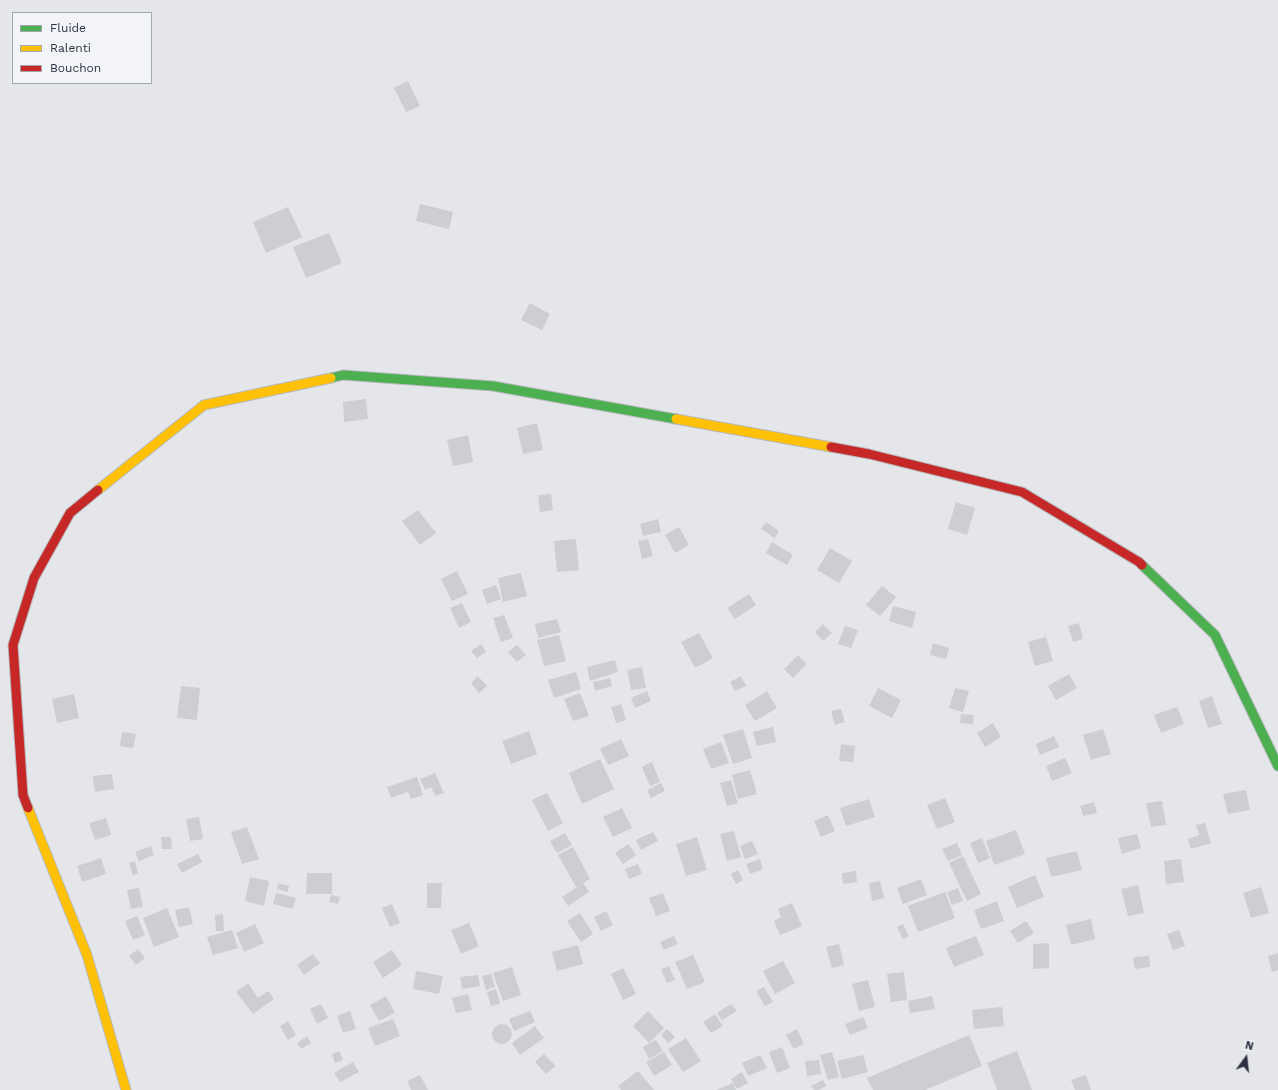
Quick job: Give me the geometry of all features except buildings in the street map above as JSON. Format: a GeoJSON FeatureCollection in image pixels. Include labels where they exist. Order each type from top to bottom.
{"type":"FeatureCollection","features":[{"type":"Feature","properties":{"kind":"highway"},"geometry":{"type":"LineString","coordinates":[[126,1090],[86,955],[23,795],[13,645],[34,578],[70,513],[204,404],[343,375],[493,386],[869,454],[1022,492],[1139,562],[1215,635],[1278,766]]}},
{"type":"Feature","properties":{"kind":"traffic: fast"},"geometry":{"type":"LineString","coordinates":[[331,378],[343,375],[493,386],[676,419]]}},
{"type":"Feature","properties":{"kind":"traffic: fast"},"geometry":{"type":"LineString","coordinates":[[1142,565],[1215,635],[1278,766]]}},
{"type":"Feature","properties":{"kind":"traffic: slow"},"geometry":{"type":"LineString","coordinates":[[98,490],[204,405],[331,378]]}},
{"type":"Feature","properties":{"kind":"traffic: slow"},"geometry":{"type":"LineString","coordinates":[[676,419],[831,447]]}},
{"type":"Feature","properties":{"kind":"traffic: slow"},"geometry":{"type":"LineString","coordinates":[[28,808],[87,955],[126,1090]]}},
{"type":"Feature","properties":{"kind":"traffic: jam"},"geometry":{"type":"LineString","coordinates":[[831,447],[869,454],[1022,492],[1142,565]]}},
{"type":"Feature","properties":{"kind":"traffic: jam"},"geometry":{"type":"LineString","coordinates":[[28,808],[23,795],[13,645],[34,578],[70,513],[98,490]]}}]}
